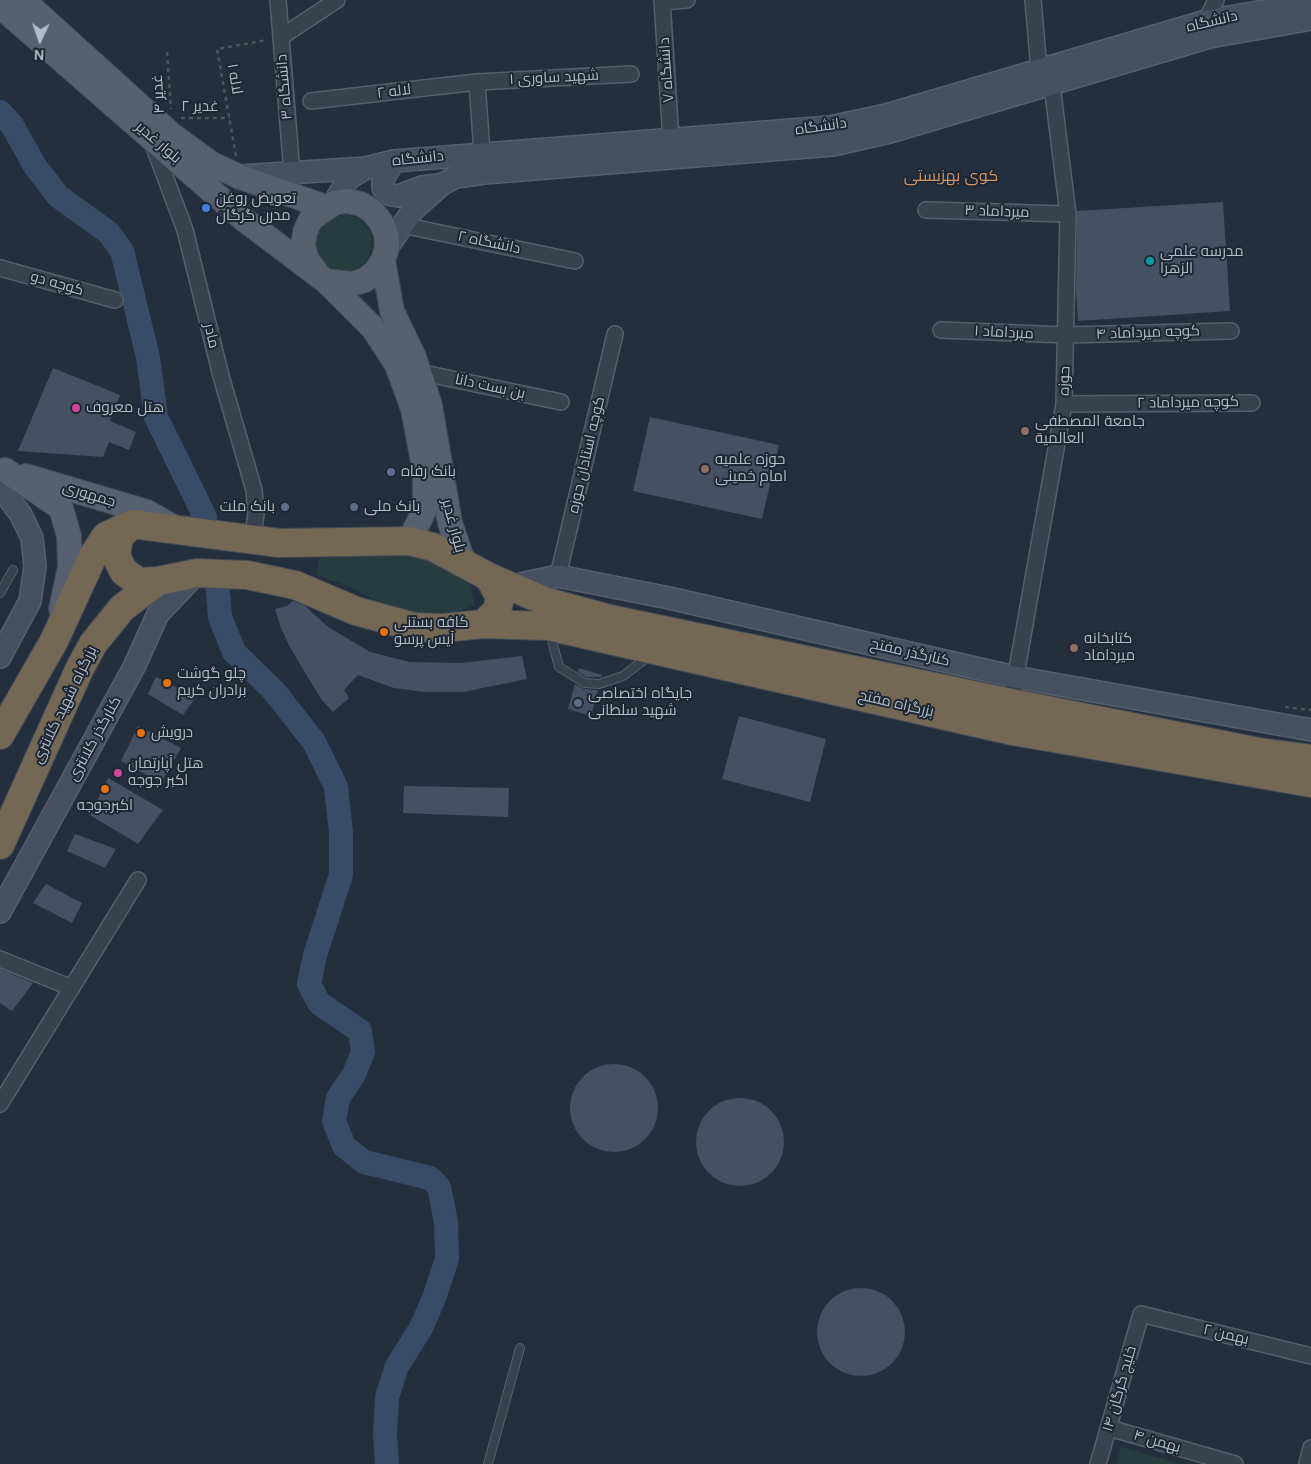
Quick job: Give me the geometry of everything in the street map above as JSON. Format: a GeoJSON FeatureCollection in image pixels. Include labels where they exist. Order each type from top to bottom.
{"type":"FeatureCollection","features":[{"type":"Feature","properties":{"kind":"highway"},"geometry":{"type":"LineString","coordinates":[[0,735],[54,641],[93,556],[106,536],[132,524],[175,528],[252,541]]}},
{"type":"Feature","properties":{"kind":"highway"},"geometry":{"type":"LineString","coordinates":[[132,524],[119,537],[116,556],[124,572],[139,582],[158,581]]}},
{"type":"Feature","properties":{"kind":"highway","name":"بزرگراه مفتح"},"geometry":{"type":"LineString","coordinates":[[252,541],[279,543],[409,541],[433,547],[500,582],[547,602],[659,640],[1013,731],[1311,783]]}},
{"type":"Feature","properties":{"kind":"highway","name":"بزرگراه شهید کلانتری"},"geometry":{"type":"LineString","coordinates":[[0,845],[80,668],[93,644],[122,608],[158,581],[197,573],[247,575],[295,585],[356,610],[414,627],[444,628],[483,624]]}},
{"type":"Feature","properties":{"kind":"highway"},"geometry":{"type":"LineString","coordinates":[[483,624],[497,611],[500,597],[500,582]]}},
{"type":"Feature","properties":{"kind":"highway","name":"بزرگراه مفتح"},"geometry":{"type":"LineString","coordinates":[[483,624],[548,626],[659,640],[1011,703],[1259,752],[1311,759]]}},
{"type":"Feature","properties":{"kind":"main road","name":"بلوار غدیر"},"geometry":{"type":"LineString","coordinates":[[23,0],[164,130],[246,221],[323,279],[373,328],[397,365],[413,409],[425,472],[426,509],[409,541]]}},
{"type":"Feature","properties":{"kind":"main road","name":"دانشگاه"},"geometry":{"type":"LineString","coordinates":[[385,254],[413,210],[441,185],[456,177],[484,173],[833,145],[890,132],[1046,78],[1208,29],[1311,3]]}},
{"type":"Feature","properties":{"kind":"main road","name":"بلوار غدیر"},"geometry":{"type":"LineString","coordinates":[[0,6],[212,164],[240,176],[330,205]]}},
{"type":"Feature","properties":{"kind":"main road","name":"دانشگاه"},"geometry":{"type":"LineString","coordinates":[[1208,29],[1311,19]]}},
{"type":"Feature","properties":{"kind":"main road","name":"دانشگاه"},"geometry":{"type":"LineString","coordinates":[[330,205],[348,179],[366,168],[394,161],[830,127],[1046,78]]}},
{"type":"Feature","properties":{"kind":"main road"},"geometry":{"type":"LineString","coordinates":[[394,161],[383,179],[383,188],[388,194],[398,196],[422,187],[441,185]]}},
{"type":"Feature","properties":{"kind":"main road","name":"بلوار غدیر"},"geometry":{"type":"LineString","coordinates":[[240,176],[366,168]]}},
{"type":"Feature","properties":{"kind":"main road"},"geometry":{"type":"LineString","coordinates":[[347,201],[361,204],[372,211],[381,222],[386,234],[385,254],[376,271],[365,280],[352,284],[323,279],[307,260],[303,246],[305,232],[311,219],[330,205],[347,201]]}},
{"type":"Feature","properties":{"kind":"main road","name":"بلوار غدیر"},"geometry":{"type":"LineString","coordinates":[[385,254],[392,311],[419,372],[430,405],[450,523],[463,561]]}},
{"type":"Feature","properties":{"kind":"main road"},"geometry":{"type":"LineString","coordinates":[[2,475],[61,508],[69,536],[70,566],[54,641]]}},
{"type":"Feature","properties":{"kind":"main road"},"geometry":{"type":"LineString","coordinates":[[0,657],[30,601],[35,566],[32,538],[2,475]]}},
{"type":"Feature","properties":{"kind":"main road","name":"جمهوری"},"geometry":{"type":"LineString","coordinates":[[2,475],[147,512],[175,528]]}},
{"type":"Feature","properties":{"kind":"main road","name":"کنارگذر کلانتری"},"geometry":{"type":"LineString","coordinates":[[0,912],[134,668],[158,614],[197,573]]}},
{"type":"Feature","properties":{"kind":"main road","name":"کنارگذر مفتح"},"geometry":{"type":"LineString","coordinates":[[500,582],[558,576],[669,598],[1014,677],[1311,730]]}},
{"type":"Feature","properties":{"kind":"main road"},"geometry":{"type":"LineString","coordinates":[[659,640],[669,598]]}},
{"type":"Feature","properties":{"kind":"street","name":"۳ دانشگاه"},"geometry":{"type":"LineString","coordinates":[[278,0],[292,173]]}},
{"type":"Feature","properties":{"kind":"street"},"geometry":{"type":"LineString","coordinates":[[281,37],[337,0]]}},
{"type":"Feature","properties":{"kind":"street"},"geometry":{"type":"LineString","coordinates":[[662,1],[687,0]]}},
{"type":"Feature","properties":{"kind":"street","name":"حوزه"},"geometry":{"type":"LineString","coordinates":[[1011,703],[1014,677],[1064,404],[1068,214],[1033,0]]}},
{"type":"Feature","properties":{"kind":"street"},"geometry":{"type":"LineString","coordinates":[[1208,29],[1216,0]]}},
{"type":"Feature","properties":{"kind":"street","name":"۷ دانشگاه"},"geometry":{"type":"LineString","coordinates":[[662,1],[671,140]]}},
{"type":"Feature","properties":{"kind":"street","name":"۱ شهید ساوری"},"geometry":{"type":"LineString","coordinates":[[477,82],[631,74]]}},
{"type":"Feature","properties":{"kind":"street"},"geometry":{"type":"LineString","coordinates":[[477,82],[482,153]]}},
{"type":"Feature","properties":{"kind":"street","name":"۲ لاله"},"geometry":{"type":"LineString","coordinates":[[311,101],[477,82]]}},
{"type":"Feature","properties":{"kind":"street","name":"مادر"},"geometry":{"type":"LineString","coordinates":[[164,130],[185,230],[221,376],[254,490],[256,515],[252,541]]}},
{"type":"Feature","properties":{"kind":"street","name":"۳ میرداماد"},"geometry":{"type":"LineString","coordinates":[[926,210],[1068,214]]}},
{"type":"Feature","properties":{"kind":"street","name":"دانشگاه ۲"},"geometry":{"type":"LineString","coordinates":[[402,225],[575,261]]}},
{"type":"Feature","properties":{"kind":"street","name":"کوچه دو"},"geometry":{"type":"LineString","coordinates":[[0,268],[115,300]]}},
{"type":"Feature","properties":{"kind":"street","name":"۱ میرداماد"},"geometry":{"type":"LineString","coordinates":[[941,330],[1066,336]]}},
{"type":"Feature","properties":{"kind":"street","name":"کوچه میرداماد ۴"},"geometry":{"type":"LineString","coordinates":[[1066,336],[1231,330]]}},
{"type":"Feature","properties":{"kind":"street","name":"کوچه استادان حوزه"},"geometry":{"type":"LineString","coordinates":[[558,576],[615,334]]}},
{"type":"Feature","properties":{"kind":"street","name":"بن بست دانا"},"geometry":{"type":"LineString","coordinates":[[419,372],[561,402]]}},
{"type":"Feature","properties":{"kind":"street","name":"کوچه میرداماد ۲"},"geometry":{"type":"LineString","coordinates":[[1064,404],[1252,402]]}},
{"type":"Feature","properties":{"kind":"street"},"geometry":{"type":"LineString","coordinates":[[0,1104],[138,880]]}},
{"type":"Feature","properties":{"kind":"street"},"geometry":{"type":"LineString","coordinates":[[0,959],[72,988]]}},
{"type":"Feature","properties":{"kind":"street","name":"بهمن ۲"},"geometry":{"type":"LineString","coordinates":[[1141,1314],[1311,1356]]}},
{"type":"Feature","properties":{"kind":"street","name":"خلیج گرگان ۱۴"},"geometry":{"type":"LineString","coordinates":[[1098,1464],[1141,1314]]}},
{"type":"Feature","properties":{"kind":"street","name":"بهمن ۴"},"geometry":{"type":"LineString","coordinates":[[1108,1428],[1235,1464]]}},
{"type":"Feature","properties":{"kind":"street"},"geometry":{"type":"LineString","coordinates":[[1307,1464],[1311,1448]]}},
{"type":"Feature","properties":{"kind":"lane"},"geometry":{"type":"LineString","coordinates":[[0,593],[13,570]]}},
{"type":"Feature","properties":{"kind":"lane"},"geometry":{"type":"LineString","coordinates":[[548,626],[559,667],[585,683],[599,684],[623,676],[659,640]]}},
{"type":"Feature","properties":{"kind":"lane"},"geometry":{"type":"LineString","coordinates":[[488,1464],[520,1348]]}},
{"type":"Feature","properties":{"kind":"path","name":"۱ لاله"},"geometry":{"type":"LineString","coordinates":[[240,176],[217,49],[281,37]]}},
{"type":"Feature","properties":{"kind":"path","name":"۴ غدیر"},"geometry":{"type":"LineString","coordinates":[[164,130],[167,52]]}},
{"type":"Feature","properties":{"kind":"path","name":"۲ غدیر"},"geometry":{"type":"LineString","coordinates":[[164,130],[230,118]]}},
{"type":"Feature","properties":{"kind":"green space"},"geometry":{"type":"Polygon","coordinates":[[[339,215],[349,215],[364,223],[370,232],[372,243],[370,254],[364,263],[349,271],[339,271],[328,266],[321,259],[316,248],[316,238],[321,227],[328,220],[339,215]]]}},
{"type":"Feature","properties":{"kind":"green space"},"geometry":{"type":"Polygon","coordinates":[[[320,555],[411,555],[450,567],[469,581],[475,605],[457,612],[421,617],[383,606],[355,589],[316,575],[320,555]]]}},
{"type":"Feature","properties":{"kind":"green space"},"geometry":{"type":"Polygon","coordinates":[[[1121,1447],[1181,1464],[1116,1464],[1121,1447]]]}},
{"type":"Feature","properties":{"kind":"building","name":"مدرسه علمی الزهرا"},"geometry":{"type":"Polygon","coordinates":[[[1223,202],[1230,311],[1078,321],[1076,291],[1077,211],[1223,202]]]}},
{"type":"Feature","properties":{"kind":"building","name":"هتل معروف"},"geometry":{"type":"Polygon","coordinates":[[[53,368],[120,395],[110,421],[136,432],[129,450],[109,442],[103,457],[18,451],[53,368]]]}},
{"type":"Feature","properties":{"kind":"building"},"geometry":{"type":"Polygon","coordinates":[[[650,417],[779,445],[762,519],[633,491],[650,417]]]}},
{"type":"Feature","properties":{"kind":"building"},"geometry":{"type":"Polygon","coordinates":[[[293,601],[305,606],[328,627],[370,652],[410,662],[461,663],[522,656],[527,679],[463,692],[425,692],[394,688],[358,675],[344,690],[349,698],[333,712],[321,699],[291,649],[281,628],[275,609],[287,606],[293,601]]]}},
{"type":"Feature","properties":{"kind":"building"},"geometry":{"type":"Polygon","coordinates":[[[579,668],[602,675],[601,677],[587,677],[578,672],[579,668]]]}},
{"type":"Feature","properties":{"kind":"building"},"geometry":{"type":"Polygon","coordinates":[[[156,677],[196,697],[183,715],[148,694],[156,677]]]}},
{"type":"Feature","properties":{"kind":"building"},"geometry":{"type":"Polygon","coordinates":[[[575,684],[584,689],[598,690],[591,716],[568,709],[575,684]]]}},
{"type":"Feature","properties":{"kind":"building"},"geometry":{"type":"Polygon","coordinates":[[[739,716],[826,739],[810,802],[722,779],[739,716]]]}},
{"type":"Feature","properties":{"kind":"building"},"geometry":{"type":"Polygon","coordinates":[[[138,726],[181,748],[161,783],[121,761],[138,726]]]}},
{"type":"Feature","properties":{"kind":"building"},"geometry":{"type":"Polygon","coordinates":[[[108,778],[163,810],[138,844],[90,815],[108,778]]]}},
{"type":"Feature","properties":{"kind":"building"},"geometry":{"type":"Polygon","coordinates":[[[404,786],[509,788],[508,817],[403,813],[404,786]]]}},
{"type":"Feature","properties":{"kind":"building"},"geometry":{"type":"Polygon","coordinates":[[[75,834],[116,849],[105,868],[67,851],[75,834]]]}},
{"type":"Feature","properties":{"kind":"building"},"geometry":{"type":"Polygon","coordinates":[[[46,884],[82,903],[72,923],[33,903],[46,884]]]}},
{"type":"Feature","properties":{"kind":"building"},"geometry":{"type":"Polygon","coordinates":[[[0,969],[33,983],[12,1011],[0,1003],[0,969]]]}},
{"type":"Feature","properties":{"kind":"building"},"geometry":{"type":"Polygon","coordinates":[[[605,1064],[623,1064],[639,1071],[651,1083],[658,1099],[658,1117],[651,1133],[639,1145],[623,1152],[605,1152],[589,1145],[577,1133],[570,1117],[570,1099],[577,1083],[589,1071],[605,1064]]]}},
{"type":"Feature","properties":{"kind":"building"},"geometry":{"type":"Polygon","coordinates":[[[740,1098],[757,1101],[771,1111],[781,1125],[784,1142],[781,1159],[771,1173],[757,1183],[740,1186],[723,1183],[709,1173],[699,1159],[696,1142],[699,1125],[709,1111],[723,1101],[740,1098]]]}},
{"type":"Feature","properties":{"kind":"building"},"geometry":{"type":"Polygon","coordinates":[[[852,1288],[870,1288],[886,1295],[898,1307],[905,1323],[905,1341],[898,1357],[886,1369],[870,1376],[852,1376],[836,1369],[824,1357],[817,1341],[817,1323],[824,1307],[836,1295],[852,1288]]]}},
{"type":"Feature","properties":{"kind":"waterway"},"geometry":{"type":"LineString","coordinates":[[0,112],[12,125],[35,166],[58,196],[109,233],[122,251],[148,357],[156,417],[205,517]]}},
{"type":"Feature","properties":{"kind":"waterway"},"geometry":{"type":"LineString","coordinates":[[217,581],[220,617],[234,652],[274,691],[314,742],[336,787],[341,833],[341,875],[315,955],[309,984],[319,1003],[360,1031],[363,1052],[354,1074],[338,1098],[334,1121],[344,1146],[364,1162],[430,1178],[439,1187],[446,1222],[447,1259],[434,1298],[421,1328],[397,1366],[387,1397],[385,1435],[387,1464]]}},
{"type":"Feature","properties":{"kind":"place","name":"تعویض روغن مدرن گرگان"},"geometry":{"type":"Point","coordinates":[206,208]}},
{"type":"Feature","properties":{"kind":"place","name":"مدرسه علمی الزهرا"},"geometry":{"type":"Point","coordinates":[1150,261]}},
{"type":"Feature","properties":{"kind":"place","name":"هتل معروف"},"geometry":{"type":"Point","coordinates":[76,408]}},
{"type":"Feature","properties":{"kind":"place","name":"جامعة المصطفی العالمیة"},"geometry":{"type":"Point","coordinates":[1025,431]}},
{"type":"Feature","properties":{"kind":"place","name":"حوزه علمیه امام خمینی"},"geometry":{"type":"Point","coordinates":[705,469]}},
{"type":"Feature","properties":{"kind":"place","name":"بانک رفاه"},"geometry":{"type":"Point","coordinates":[391,472]}},
{"type":"Feature","properties":{"kind":"place","name":"بانک ملت"},"geometry":{"type":"Point","coordinates":[285,507]}},
{"type":"Feature","properties":{"kind":"place","name":"بانک ملی"},"geometry":{"type":"Point","coordinates":[354,507]}},
{"type":"Feature","properties":{"kind":"place","name":"کافه بستنی آیس پرسو"},"geometry":{"type":"Point","coordinates":[384,632]}},
{"type":"Feature","properties":{"kind":"place","name":"کتابخانه میرداماد"},"geometry":{"type":"Point","coordinates":[1074,648]}},
{"type":"Feature","properties":{"kind":"place","name":"چلو گوشت برادران کریم"},"geometry":{"type":"Point","coordinates":[167,683]}},
{"type":"Feature","properties":{"kind":"place","name":"جایگاه اختصاصی شهید سلطانی"},"geometry":{"type":"Point","coordinates":[578,703]}},
{"type":"Feature","properties":{"kind":"place","name":"درویش"},"geometry":{"type":"Point","coordinates":[141,733]}},
{"type":"Feature","properties":{"kind":"place","name":"هتل آپارتمان اکبر جوجه"},"geometry":{"type":"Point","coordinates":[118,773]}},
{"type":"Feature","properties":{"kind":"place","name":"اکبرجوجه"},"geometry":{"type":"Point","coordinates":[105,789]}},
{"type":"Feature","properties":{"kind":"district","name":"کوی بهزیستی"},"geometry":{"type":"Point","coordinates":[951,177]}}]}
